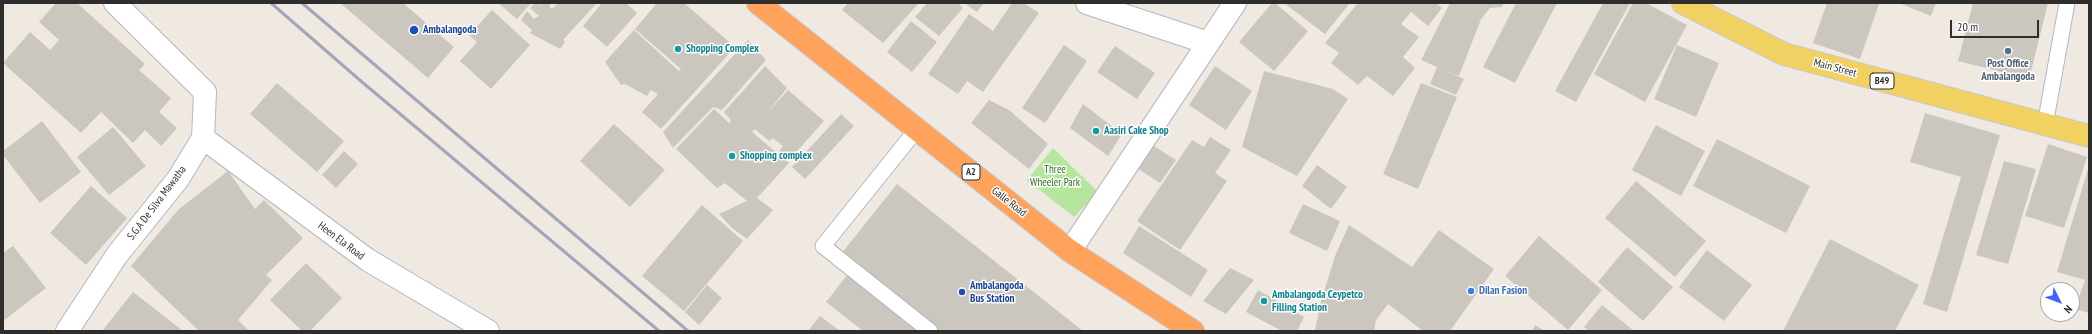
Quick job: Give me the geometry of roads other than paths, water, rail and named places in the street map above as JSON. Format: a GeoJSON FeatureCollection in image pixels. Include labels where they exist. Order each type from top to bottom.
{"type":"FeatureCollection","features":[{"type":"Feature","properties":{"kind":"highway","name":"Galle Road"},"geometry":{"type":"LineString","coordinates":[[758,3],[1070,251],[1193,331]]}},
{"type":"Feature","properties":{"kind":"main road","name":"Main Street"},"geometry":{"type":"LineString","coordinates":[[1683,3],[1784,54],[2089,136]]}},
{"type":"Feature","properties":{"kind":"street","name":"S.G.A De Silva Mawatha"},"geometry":{"type":"LineString","coordinates":[[67,331],[117,255],[178,178],[203,138],[205,92],[115,3]]}},
{"type":"Feature","properties":{"kind":"street"},"geometry":{"type":"LineString","coordinates":[[1087,3],[1208,43]]}},
{"type":"Feature","properties":{"kind":"street"},"geometry":{"type":"LineString","coordinates":[[1070,251],[1235,3]]}},
{"type":"Feature","properties":{"kind":"street","name":"Heen Ela Road"},"geometry":{"type":"LineString","coordinates":[[203,138],[368,260],[488,331]]}},
{"type":"Feature","properties":{"kind":"lane"},"geometry":{"type":"LineString","coordinates":[[2045,125],[2067,3]]}},
{"type":"Feature","properties":{"kind":"lane"},"geometry":{"type":"LineString","coordinates":[[917,129],[823,246],[930,331]]}},
{"type":"Feature","properties":{"kind":"railway"},"geometry":{"type":"LineString","coordinates":[[271,3],[362,82],[659,331]]}},
{"type":"Feature","properties":{"kind":"railway"},"geometry":{"type":"LineString","coordinates":[[302,3],[688,331]]}},
{"type":"Feature","properties":{"kind":"place","name":"Ambalangoda"},"geometry":{"type":"Point","coordinates":[414,30]}},
{"type":"Feature","properties":{"kind":"place","name":"Shopping Complex"},"geometry":{"type":"Point","coordinates":[678,49]}},
{"type":"Feature","properties":{"kind":"place","name":"Post Office Ambalangoda"},"geometry":{"type":"Point","coordinates":[2008,51]}},
{"type":"Feature","properties":{"kind":"place","name":"Aasiri Cake Shop"},"geometry":{"type":"Point","coordinates":[1096,131]}},
{"type":"Feature","properties":{"kind":"place","name":"Shopping complex"},"geometry":{"type":"Point","coordinates":[732,156]}},
{"type":"Feature","properties":{"kind":"place","name":"Dilan Fasion"},"geometry":{"type":"Point","coordinates":[1471,291]}},
{"type":"Feature","properties":{"kind":"place","name":"Ambalangoda Bus Station"},"geometry":{"type":"Point","coordinates":[962,292]}},
{"type":"Feature","properties":{"kind":"place","name":"Ambalangoda Ceypetco Filling Station"},"geometry":{"type":"Point","coordinates":[1264,301]}},
{"type":"Feature","properties":{"kind":"park label","name":"Three Wheeler Park"},"geometry":{"type":"Point","coordinates":[1055,176]}}]}
